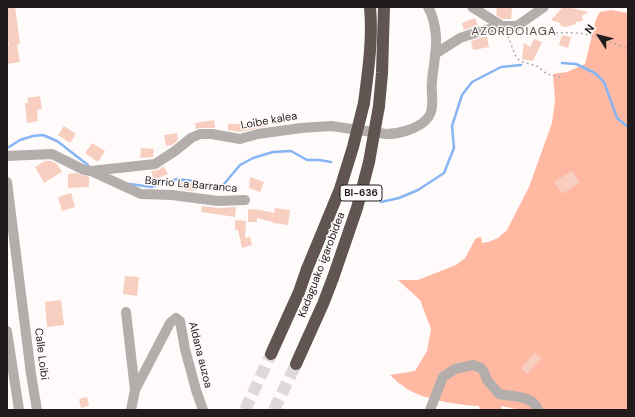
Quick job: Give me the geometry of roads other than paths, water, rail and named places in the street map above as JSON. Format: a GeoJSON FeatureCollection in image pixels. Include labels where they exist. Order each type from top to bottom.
{"type":"FeatureCollection","features":[{"type":"Feature","properties":{"kind":"highway","name":"Kadaguako igarobidea"},"geometry":{"type":"LineString","coordinates":[[271,354],[299,292],[340,189],[354,147],[364,103],[368,68],[371,20],[370,7]]}},
{"type":"Feature","properties":{"kind":"highway","name":"Kadaguako igarobidea"},"geometry":{"type":"LineString","coordinates":[[296,364],[323,304],[358,208],[369,162],[379,106],[382,73],[384,7]]}},
{"type":"Feature","properties":{"kind":"street","name":"Loibe kalea"},"geometry":{"type":"LineString","coordinates":[[7,156],[52,154],[84,170],[91,171],[155,164],[191,138],[200,134],[212,134],[240,139],[258,134],[301,128],[331,126],[386,134],[395,134],[405,131],[426,120],[432,106],[432,84],[436,38],[434,22],[428,7]]}},
{"type":"Feature","properties":{"kind":"street"},"geometry":{"type":"LineString","coordinates":[[472,7],[504,26]]}},
{"type":"Feature","properties":{"kind":"street"},"geometry":{"type":"LineString","coordinates":[[435,54],[460,38],[481,31],[504,26],[517,26],[544,7]]}},
{"type":"Feature","properties":{"kind":"street","name":"Barrio La Barranca"},"geometry":{"type":"LineString","coordinates":[[91,171],[141,194],[172,195],[218,201],[245,200]]}},
{"type":"Feature","properties":{"kind":"street","name":"Calle Loibi"},"geometry":{"type":"LineString","coordinates":[[7,182],[37,410]]}},
{"type":"Feature","properties":{"kind":"street"},"geometry":{"type":"LineString","coordinates":[[126,312],[135,390],[131,410]]}},
{"type":"Feature","properties":{"kind":"street","name":"Aldana auzoa"},"geometry":{"type":"LineString","coordinates":[[135,390],[170,323],[176,318],[180,321],[185,349],[196,390],[204,410]]}},
{"type":"Feature","properties":{"kind":"street"},"geometry":{"type":"LineString","coordinates":[[7,331],[19,410]]}},
{"type":"Feature","properties":{"kind":"street"},"geometry":{"type":"LineString","coordinates":[[430,410],[443,377],[455,369],[473,365],[481,368],[489,384],[499,394],[529,398],[537,405],[538,410]]}},
{"type":"Feature","properties":{"kind":"street"},"geometry":{"type":"LineString","coordinates":[[17,391],[33,388]]}},
{"type":"Feature","properties":{"kind":"waterway"},"geometry":{"type":"LineString","coordinates":[[562,63],[576,64],[595,73],[604,82],[617,118],[628,127]]}},
{"type":"Feature","properties":{"kind":"waterway"},"geometry":{"type":"LineString","coordinates":[[381,202],[399,198],[418,190],[444,173],[454,148],[452,126],[462,95],[472,82],[501,67],[521,65]]}},
{"type":"Feature","properties":{"kind":"waterway"},"geometry":{"type":"LineString","coordinates":[[9,147],[20,140],[43,135],[57,141],[88,165]]}},
{"type":"Feature","properties":{"kind":"waterway"},"geometry":{"type":"LineString","coordinates":[[130,184],[151,187],[177,179],[194,181],[209,188],[217,188],[224,184],[240,165],[253,158],[273,152],[291,151],[307,160],[331,162]]}},
{"type":"Feature","properties":{"kind":"tunnel"},"geometry":{"type":"LineString","coordinates":[[245,410],[271,354]]}},
{"type":"Feature","properties":{"kind":"tunnel"},"geometry":{"type":"LineString","coordinates":[[274,410],[296,364]]}},
{"type":"Feature","properties":{"kind":"district","name":"AZORDOIAGA"},"geometry":{"type":"Point","coordinates":[514,32]}}]}
